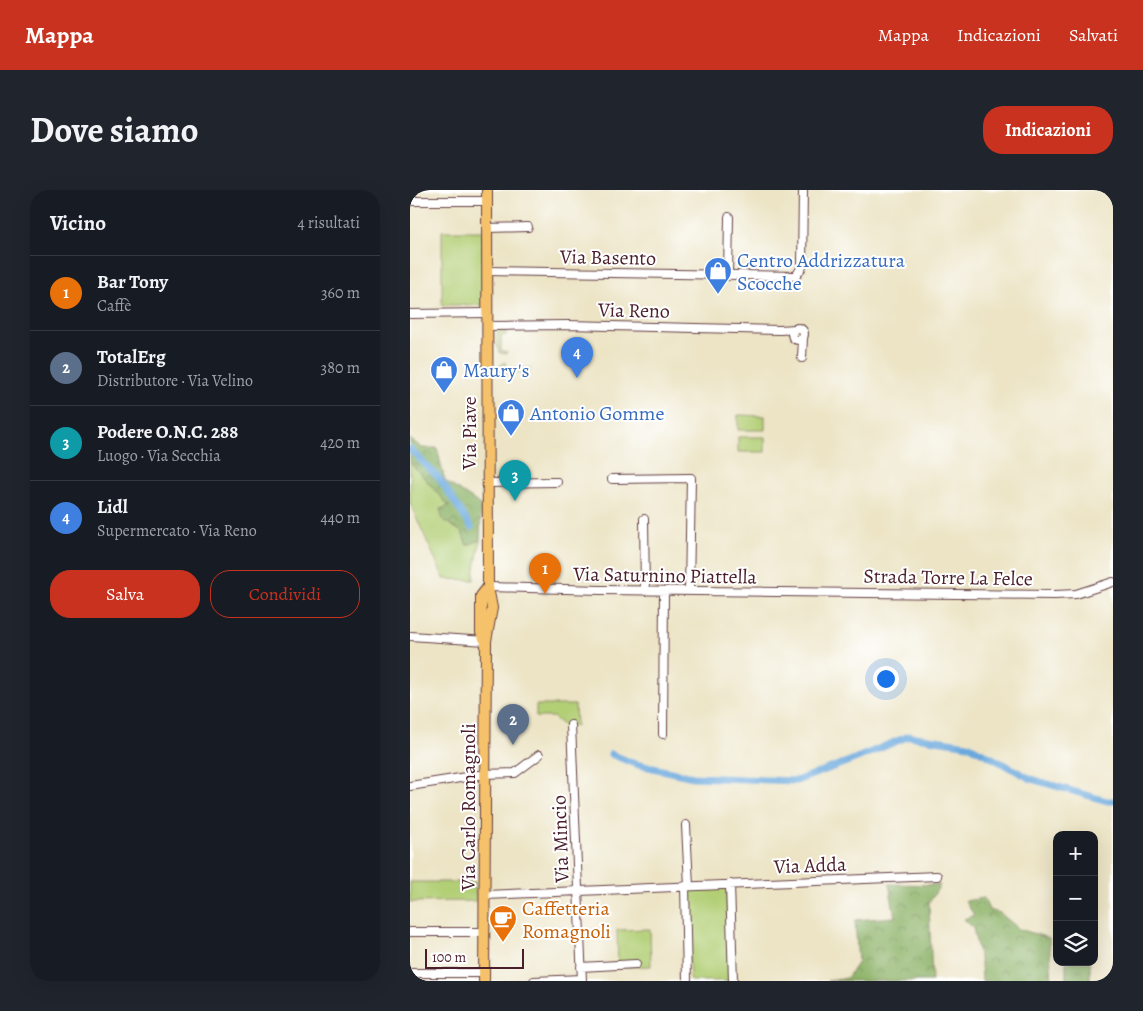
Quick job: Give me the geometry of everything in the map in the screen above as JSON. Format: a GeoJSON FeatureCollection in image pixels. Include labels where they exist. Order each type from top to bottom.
{"type":"FeatureCollection","features":[{"type":"Feature","properties":{"kind":"main road","name":"Via Piave"},"geometry":{"type":"LineString","coordinates":[[486,641],[481,633],[481,596],[488,587],[486,483],[487,190]]}},
{"type":"Feature","properties":{"kind":"main road","name":"Via Carlo Romagnoli"},"geometry":{"type":"LineString","coordinates":[[484,977],[486,641]]}},
{"type":"Feature","properties":{"kind":"street","name":"Via Basento"},"geometry":{"type":"LineString","coordinates":[[487,271],[796,276],[802,267],[803,190]]}},
{"type":"Feature","properties":{"kind":"street"},"geometry":{"type":"LineString","coordinates":[[410,201],[487,201]]}},
{"type":"Feature","properties":{"kind":"street"},"geometry":{"type":"LineString","coordinates":[[728,276],[729,217]]}},
{"type":"Feature","properties":{"kind":"street"},"geometry":{"type":"LineString","coordinates":[[487,228],[528,227]]}},
{"type":"Feature","properties":{"kind":"street"},"geometry":{"type":"LineString","coordinates":[[410,314],[487,313]]}},
{"type":"Feature","properties":{"kind":"street","name":"Via Reno"},"geometry":{"type":"LineString","coordinates":[[487,326],[577,325],[780,330],[799,328],[802,330],[797,338],[780,330]]}},
{"type":"Feature","properties":{"kind":"street"},"geometry":{"type":"LineString","coordinates":[[797,338],[802,354]]}},
{"type":"Feature","properties":{"kind":"street"},"geometry":{"type":"LineString","coordinates":[[612,479],[691,478],[689,591]]}},
{"type":"Feature","properties":{"kind":"street"},"geometry":{"type":"LineString","coordinates":[[486,483],[557,482]]}},
{"type":"Feature","properties":{"kind":"street"},"geometry":{"type":"LineString","coordinates":[[644,520],[645,591]]}},
{"type":"Feature","properties":{"kind":"street","name":"Strada Torre La Felce"},"geometry":{"type":"LineString","coordinates":[[781,592],[1056,595],[1076,594],[1113,582]]}},
{"type":"Feature","properties":{"kind":"street","name":"Via Saturnino Piattella"},"geometry":{"type":"LineString","coordinates":[[488,587],[781,592]]}},
{"type":"Feature","properties":{"kind":"street"},"geometry":{"type":"LineString","coordinates":[[663,734],[664,591]]}},
{"type":"Feature","properties":{"kind":"street"},"geometry":{"type":"LineString","coordinates":[[410,636],[486,641]]}},
{"type":"Feature","properties":{"kind":"street","name":"Via Mincio"},"geometry":{"type":"LineString","coordinates":[[571,725],[582,980]]}},
{"type":"Feature","properties":{"kind":"street"},"geometry":{"type":"LineString","coordinates":[[410,786],[486,774],[515,773],[539,755]]}},
{"type":"Feature","properties":{"kind":"street"},"geometry":{"type":"LineString","coordinates":[[686,825],[687,981]]}},
{"type":"Feature","properties":{"kind":"street","name":"Via Adda"},"geometry":{"type":"LineString","coordinates":[[485,895],[937,876]]}},
{"type":"Feature","properties":{"kind":"street"},"geometry":{"type":"LineString","coordinates":[[730,884],[733,981]]}},
{"type":"Feature","properties":{"kind":"street"},"geometry":{"type":"LineString","coordinates":[[410,932],[485,932]]}},
{"type":"Feature","properties":{"kind":"street"},"geometry":{"type":"LineString","coordinates":[[581,968],[636,964]]}},
{"type":"Feature","properties":{"kind":"street","name":"Via Carlo Romagnoli"},"geometry":{"type":"LineString","coordinates":[[410,973],[484,977]]}},
{"type":"Feature","properties":{"kind":"street"},"geometry":{"type":"LineString","coordinates":[[534,981],[582,980]]}},
{"type":"Feature","properties":{"kind":"green space"},"geometry":{"type":"Polygon","coordinates":[[[442,231],[483,231],[483,305],[442,305],[442,231]]]}},
{"type":"Feature","properties":{"kind":"green space"},"geometry":{"type":"Polygon","coordinates":[[[498,331],[506,331],[506,335],[501,335],[501,351],[507,352],[506,354],[499,351],[497,345],[498,331]]]}},
{"type":"Feature","properties":{"kind":"green space"},"geometry":{"type":"Polygon","coordinates":[[[505,362],[506,368],[530,368],[529,373],[498,372],[499,366],[505,362]]]}},
{"type":"Feature","properties":{"kind":"green space"},"geometry":{"type":"Polygon","coordinates":[[[738,415],[765,416],[765,430],[738,430],[738,415]]]}},
{"type":"Feature","properties":{"kind":"green space"},"geometry":{"type":"Polygon","coordinates":[[[738,437],[765,437],[765,452],[738,452],[738,437]]]}},
{"type":"Feature","properties":{"kind":"green space"},"geometry":{"type":"Polygon","coordinates":[[[410,439],[422,448],[437,448],[445,481],[481,505],[480,540],[467,545],[462,532],[443,520],[440,509],[449,506],[410,462],[410,439]]]}},
{"type":"Feature","properties":{"kind":"green space"},"geometry":{"type":"Polygon","coordinates":[[[410,462],[450,507],[443,520],[462,532],[467,545],[480,540],[474,580],[444,579],[410,503],[410,462]]]}},
{"type":"Feature","properties":{"kind":"green space"},"geometry":{"type":"Polygon","coordinates":[[[536,705],[575,705],[576,726],[564,726],[553,717],[536,717],[536,705]]]}},
{"type":"Feature","properties":{"kind":"green space"},"geometry":{"type":"Polygon","coordinates":[[[410,882],[475,882],[476,901],[410,902],[410,882]]]}},
{"type":"Feature","properties":{"kind":"green space"},"geometry":{"type":"Polygon","coordinates":[[[889,884],[940,885],[929,903],[932,981],[827,981],[847,978],[858,962],[855,920],[895,917],[889,884]]]}},
{"type":"Feature","properties":{"kind":"green space"},"geometry":{"type":"Polygon","coordinates":[[[727,886],[729,981],[690,981],[687,888],[727,886]]]}},
{"type":"Feature","properties":{"kind":"green space"},"geometry":{"type":"Polygon","coordinates":[[[984,898],[989,910],[1000,913],[1019,929],[1049,938],[1052,981],[982,981],[981,964],[973,928],[964,919],[974,915],[965,901],[984,898]]]}},
{"type":"Feature","properties":{"kind":"green space"},"geometry":{"type":"Polygon","coordinates":[[[650,929],[651,966],[618,967],[617,930],[650,929]]]}},
{"type":"Feature","properties":{"kind":"green space"},"geometry":{"type":"Polygon","coordinates":[[[1066,966],[1090,966],[1090,981],[1066,981],[1066,966]]]}},
{"type":"Feature","properties":{"kind":"waterway"},"geometry":{"type":"LineString","coordinates":[[410,449],[439,478],[471,527]]}},
{"type":"Feature","properties":{"kind":"waterway"},"geometry":{"type":"LineString","coordinates":[[611,754],[635,764],[693,777],[796,781],[909,736],[968,745],[1031,779],[1107,801],[1113,801]]}},
{"type":"Feature","properties":{"kind":"place","name":"Centro Addrizzatura Scocche"},"geometry":{"type":"Point","coordinates":[718,295]}},
{"type":"Feature","properties":{"kind":"place","name":"Lidl"},"geometry":{"type":"Point","coordinates":[577,378]}},
{"type":"Feature","properties":{"kind":"place","name":"Maury's"},"geometry":{"type":"Point","coordinates":[444,394]}},
{"type":"Feature","properties":{"kind":"place","name":"Antonio Gomme"},"geometry":{"type":"Point","coordinates":[511,437]}},
{"type":"Feature","properties":{"kind":"place","name":"Podere O.N.C. 288"},"geometry":{"type":"Point","coordinates":[515,501]}},
{"type":"Feature","properties":{"kind":"place","name":"Bar Tony"},"geometry":{"type":"Point","coordinates":[545,594]}},
{"type":"Feature","properties":{"kind":"place","name":"TotalErg"},"geometry":{"type":"Point","coordinates":[513,745]}},
{"type":"Feature","properties":{"kind":"place","name":"Caffetteria Romagnoli"},"geometry":{"type":"Point","coordinates":[503,943]}}]}
